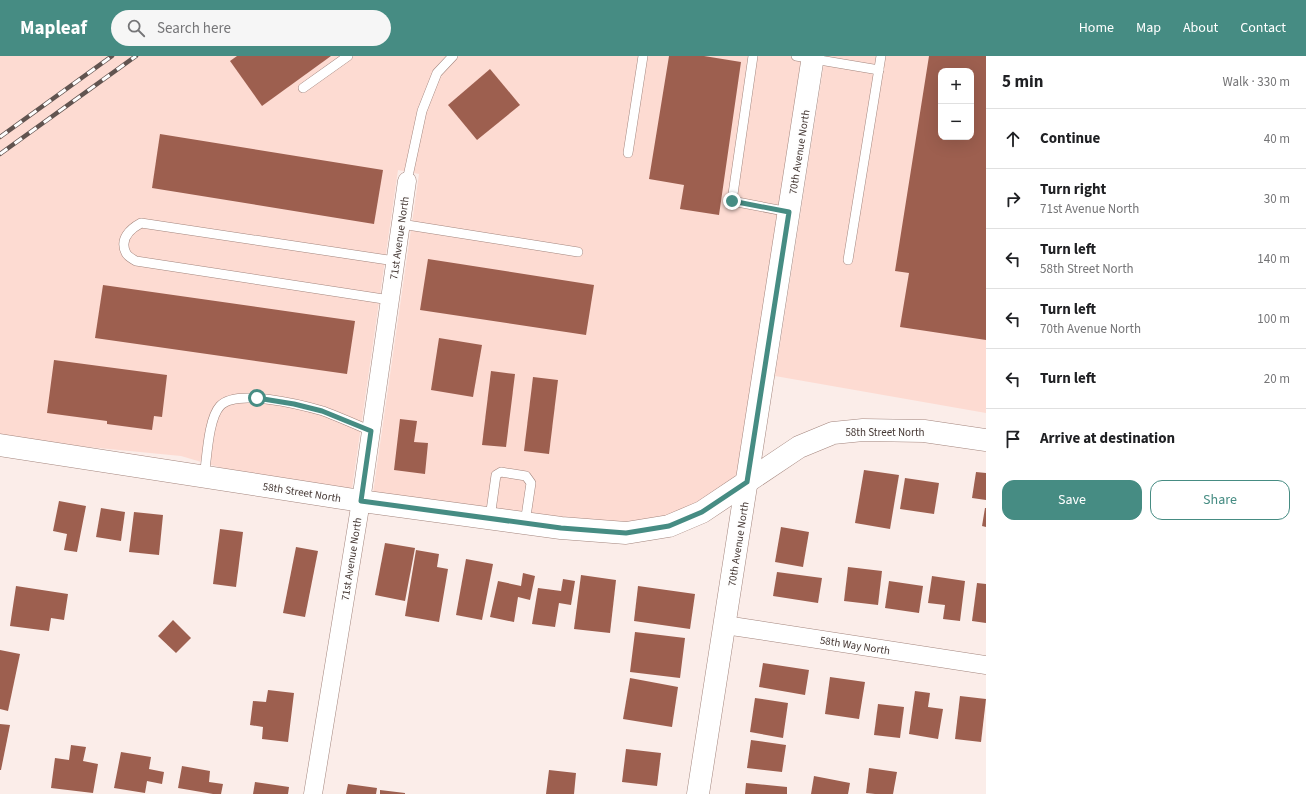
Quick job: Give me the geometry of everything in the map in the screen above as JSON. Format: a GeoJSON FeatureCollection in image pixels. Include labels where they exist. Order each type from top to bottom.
{"type":"FeatureCollection","features":[{"type":"Feature","properties":{"kind":"street","name":"70th Avenue North"},"geometry":{"type":"LineString","coordinates":[[698,794],[789,212],[807,57]]}},
{"type":"Feature","properties":{"kind":"street","name":"71st Avenue North"},"geometry":{"type":"LineString","coordinates":[[314,794],[361,501],[407,181]]}},
{"type":"Feature","properties":{"kind":"street","name":"58th Street North"},"geometry":{"type":"LineString","coordinates":[[0,445],[361,501],[561,528],[626,533],[669,526],[702,512],[799,448],[833,433],[863,430],[924,431],[986,440]]}},
{"type":"Feature","properties":{"kind":"street","name":"58th Way North"},"geometry":{"type":"LineString","coordinates":[[725,625],[986,665]]}},
{"type":"Feature","properties":{"kind":"lane"},"geometry":{"type":"LineString","coordinates":[[303,88],[348,56]]}},
{"type":"Feature","properties":{"kind":"lane"},"geometry":{"type":"LineString","coordinates":[[407,181],[422,110],[437,73],[453,56]]}},
{"type":"Feature","properties":{"kind":"lane"},"geometry":{"type":"LineString","coordinates":[[628,153],[643,56]]}},
{"type":"Feature","properties":{"kind":"lane"},"geometry":{"type":"LineString","coordinates":[[753,56],[732,201],[789,212]]}},
{"type":"Feature","properties":{"kind":"lane"},"geometry":{"type":"LineString","coordinates":[[848,260],[881,56]]}},
{"type":"Feature","properties":{"kind":"lane"},"geometry":{"type":"LineString","coordinates":[[807,57],[879,70]]}},
{"type":"Feature","properties":{"kind":"lane"},"geometry":{"type":"LineString","coordinates":[[390,300],[136,261],[127,255],[124,245],[125,237],[132,228],[141,223],[395,261]]}},
{"type":"Feature","properties":{"kind":"lane"},"geometry":{"type":"LineString","coordinates":[[401,224],[578,252]]}},
{"type":"Feature","properties":{"kind":"lane"},"geometry":{"type":"LineString","coordinates":[[204,477],[211,426],[215,413],[220,405],[228,400],[257,398],[294,404],[322,411],[371,431]]}},
{"type":"Feature","properties":{"kind":"lane"},"geometry":{"type":"LineString","coordinates":[[490,518],[496,475],[501,472],[526,476],[531,483],[525,523]]}},
{"type":"Feature","properties":{"kind":"shaded area"},"geometry":{"type":"Polygon","coordinates":[[[0,56],[803,56],[737,477],[696,503],[665,517],[625,523],[562,519],[373,493],[419,174],[398,170],[352,489],[232,471],[181,456],[47,443],[0,436],[0,56]]]}},
{"type":"Feature","properties":{"kind":"shaded area"},"geometry":{"type":"Polygon","coordinates":[[[825,56],[986,56],[986,413],[775,376],[825,56]]]}},
{"type":"Feature","properties":{"kind":"building"},"geometry":{"type":"Polygon","coordinates":[[[237,56],[331,56],[262,106],[230,61],[237,56]]]}},
{"type":"Feature","properties":{"kind":"building"},"geometry":{"type":"Polygon","coordinates":[[[669,56],[704,56],[741,62],[719,215],[680,209],[684,185],[649,179],[669,56]]]}},
{"type":"Feature","properties":{"kind":"building"},"geometry":{"type":"Polygon","coordinates":[[[929,56],[986,56],[986,340],[900,327],[909,273],[895,271],[929,56]]]}},
{"type":"Feature","properties":{"kind":"building"},"geometry":{"type":"Polygon","coordinates":[[[490,69],[520,105],[477,140],[448,105],[490,69]]]}},
{"type":"Feature","properties":{"kind":"building"},"geometry":{"type":"Polygon","coordinates":[[[160,134],[383,170],[374,224],[152,188],[160,134]]]}},
{"type":"Feature","properties":{"kind":"building"},"geometry":{"type":"Polygon","coordinates":[[[428,259],[594,285],[586,335],[420,310],[428,259]]]}},
{"type":"Feature","properties":{"kind":"building"},"geometry":{"type":"Polygon","coordinates":[[[103,285],[355,321],[347,374],[95,338],[103,285]]]}},
{"type":"Feature","properties":{"kind":"building"},"geometry":{"type":"Polygon","coordinates":[[[439,338],[482,345],[473,397],[431,390],[439,338]]]}},
{"type":"Feature","properties":{"kind":"building"},"geometry":{"type":"Polygon","coordinates":[[[54,360],[167,375],[162,417],[154,416],[152,430],[107,424],[107,421],[47,413],[54,360]]]}},
{"type":"Feature","properties":{"kind":"building"},"geometry":{"type":"Polygon","coordinates":[[[491,371],[515,374],[506,447],[482,445],[491,371]]]}},
{"type":"Feature","properties":{"kind":"building"},"geometry":{"type":"Polygon","coordinates":[[[533,377],[558,380],[549,454],[524,451],[533,377]]]}},
{"type":"Feature","properties":{"kind":"building"},"geometry":{"type":"Polygon","coordinates":[[[400,419],[417,421],[414,442],[428,443],[425,474],[394,470],[400,419]]]}},
{"type":"Feature","properties":{"kind":"building"},"geometry":{"type":"Polygon","coordinates":[[[864,470],[899,475],[890,529],[855,523],[864,470]]]}},
{"type":"Feature","properties":{"kind":"building"},"geometry":{"type":"Polygon","coordinates":[[[976,472],[986,473],[986,500],[972,498],[976,472]]]}},
{"type":"Feature","properties":{"kind":"building"},"geometry":{"type":"Polygon","coordinates":[[[905,478],[939,483],[934,514],[900,509],[905,478]]]}},
{"type":"Feature","properties":{"kind":"building"},"geometry":{"type":"Polygon","coordinates":[[[59,501],[86,506],[77,552],[64,550],[67,534],[53,531],[59,501]]]}},
{"type":"Feature","properties":{"kind":"building"},"geometry":{"type":"Polygon","coordinates":[[[101,508],[125,512],[121,541],[96,537],[101,508]]]}},
{"type":"Feature","properties":{"kind":"building"},"geometry":{"type":"Polygon","coordinates":[[[986,508],[986,527],[982,526],[986,508]]]}},
{"type":"Feature","properties":{"kind":"building"},"geometry":{"type":"Polygon","coordinates":[[[134,512],[163,515],[159,555],[129,552],[134,512]]]}},
{"type":"Feature","properties":{"kind":"building"},"geometry":{"type":"Polygon","coordinates":[[[781,527],[809,532],[803,567],[775,562],[781,527]]]}},
{"type":"Feature","properties":{"kind":"building"},"geometry":{"type":"Polygon","coordinates":[[[220,529],[243,532],[236,587],[213,584],[220,529]]]}},
{"type":"Feature","properties":{"kind":"building"},"geometry":{"type":"Polygon","coordinates":[[[385,543],[415,548],[405,601],[375,595],[385,543]]]}},
{"type":"Feature","properties":{"kind":"building"},"geometry":{"type":"Polygon","coordinates":[[[296,547],[318,551],[305,617],[283,613],[296,547]]]}},
{"type":"Feature","properties":{"kind":"building"},"geometry":{"type":"Polygon","coordinates":[[[416,550],[439,554],[437,567],[448,569],[439,622],[405,616],[416,550]]]}},
{"type":"Feature","properties":{"kind":"building"},"geometry":{"type":"Polygon","coordinates":[[[466,559],[493,564],[482,620],[456,615],[466,559]]]}},
{"type":"Feature","properties":{"kind":"building"},"geometry":{"type":"Polygon","coordinates":[[[848,567],[882,571],[878,605],[844,601],[848,567]]]}},
{"type":"Feature","properties":{"kind":"building"},"geometry":{"type":"Polygon","coordinates":[[[777,572],[822,578],[818,603],[773,596],[777,572]]]}},
{"type":"Feature","properties":{"kind":"building"},"geometry":{"type":"Polygon","coordinates":[[[523,573],[535,576],[530,600],[518,597],[514,622],[490,617],[498,581],[521,586],[523,573]]]}},
{"type":"Feature","properties":{"kind":"building"},"geometry":{"type":"Polygon","coordinates":[[[581,575],[616,580],[610,633],[574,629],[581,575]]]}},
{"type":"Feature","properties":{"kind":"building"},"geometry":{"type":"Polygon","coordinates":[[[932,576],[965,581],[960,621],[943,619],[945,605],[928,603],[932,576]]]}},
{"type":"Feature","properties":{"kind":"building"},"geometry":{"type":"Polygon","coordinates":[[[563,579],[575,581],[571,605],[559,603],[555,627],[532,624],[538,588],[561,591],[563,579]]]}},
{"type":"Feature","properties":{"kind":"building"},"geometry":{"type":"Polygon","coordinates":[[[889,581],[923,586],[919,613],[885,608],[889,581]]]}},
{"type":"Feature","properties":{"kind":"building"},"geometry":{"type":"Polygon","coordinates":[[[977,583],[986,584],[986,623],[972,621],[977,583]]]}},
{"type":"Feature","properties":{"kind":"building"},"geometry":{"type":"Polygon","coordinates":[[[16,586],[68,594],[64,620],[51,618],[49,631],[10,626],[16,586]]]}},
{"type":"Feature","properties":{"kind":"building"},"geometry":{"type":"Polygon","coordinates":[[[638,586],[695,594],[690,629],[634,621],[638,586]]]}},
{"type":"Feature","properties":{"kind":"building"},"geometry":{"type":"Polygon","coordinates":[[[173,620],[191,638],[176,653],[158,636],[173,620]]]}},
{"type":"Feature","properties":{"kind":"building"},"geometry":{"type":"Polygon","coordinates":[[[635,632],[685,638],[680,678],[630,672],[635,632]]]}},
{"type":"Feature","properties":{"kind":"building"},"geometry":{"type":"Polygon","coordinates":[[[0,650],[20,654],[8,711],[0,709],[0,650]]]}},
{"type":"Feature","properties":{"kind":"building"},"geometry":{"type":"Polygon","coordinates":[[[763,663],[809,670],[805,695],[759,687],[763,663]]]}},
{"type":"Feature","properties":{"kind":"building"},"geometry":{"type":"Polygon","coordinates":[[[830,677],[865,682],[859,719],[825,714],[830,677]]]}},
{"type":"Feature","properties":{"kind":"building"},"geometry":{"type":"Polygon","coordinates":[[[630,678],[678,687],[672,727],[623,719],[630,678]]]}},
{"type":"Feature","properties":{"kind":"building"},"geometry":{"type":"Polygon","coordinates":[[[268,690],[294,693],[288,742],[262,739],[263,727],[250,725],[253,701],[266,702],[268,690]]]}},
{"type":"Feature","properties":{"kind":"building"},"geometry":{"type":"Polygon","coordinates":[[[915,691],[930,693],[928,707],[943,709],[938,739],[909,734],[915,691]]]}},
{"type":"Feature","properties":{"kind":"building"},"geometry":{"type":"Polygon","coordinates":[[[960,696],[986,699],[981,742],[955,739],[960,696]]]}},
{"type":"Feature","properties":{"kind":"building"},"geometry":{"type":"Polygon","coordinates":[[[755,698],[788,703],[783,738],[750,732],[755,698]]]}},
{"type":"Feature","properties":{"kind":"building"},"geometry":{"type":"Polygon","coordinates":[[[878,704],[904,707],[900,738],[874,735],[878,704]]]}},
{"type":"Feature","properties":{"kind":"building"},"geometry":{"type":"Polygon","coordinates":[[[0,724],[10,725],[1,770],[0,770],[0,724]]]}},
{"type":"Feature","properties":{"kind":"building"},"geometry":{"type":"Polygon","coordinates":[[[751,740],[786,745],[782,772],[747,768],[751,740]]]}},
{"type":"Feature","properties":{"kind":"building"},"geometry":{"type":"Polygon","coordinates":[[[71,745],[86,747],[83,761],[98,764],[93,793],[51,788],[55,758],[69,760],[71,745]]]}},
{"type":"Feature","properties":{"kind":"building"},"geometry":{"type":"Polygon","coordinates":[[[626,749],[661,753],[657,786],[622,782],[626,749]]]}},
{"type":"Feature","properties":{"kind":"building"},"geometry":{"type":"Polygon","coordinates":[[[121,752],[151,757],[149,769],[164,772],[162,784],[147,781],[145,793],[114,788],[121,752]]]}},
{"type":"Feature","properties":{"kind":"building"},"geometry":{"type":"Polygon","coordinates":[[[182,766],[210,771],[209,782],[223,784],[221,794],[178,788],[182,766]]]}},
{"type":"Feature","properties":{"kind":"building"},"geometry":{"type":"Polygon","coordinates":[[[869,768],[897,772],[893,794],[866,793],[869,768]]]}},
{"type":"Feature","properties":{"kind":"building"},"geometry":{"type":"Polygon","coordinates":[[[549,770],[576,773],[574,794],[546,794],[549,770]]]}},
{"type":"Feature","properties":{"kind":"building"},"geometry":{"type":"Polygon","coordinates":[[[814,776],[850,783],[848,794],[811,794],[814,776]]]}},
{"type":"Feature","properties":{"kind":"building"},"geometry":{"type":"Polygon","coordinates":[[[255,782],[289,787],[288,794],[253,794],[255,782]]]}},
{"type":"Feature","properties":{"kind":"building"},"geometry":{"type":"Polygon","coordinates":[[[746,783],[787,787],[787,794],[745,794],[746,783]]]}},
{"type":"Feature","properties":{"kind":"building"},"geometry":{"type":"Polygon","coordinates":[[[348,784],[377,788],[376,794],[346,794],[348,784]]]}},
{"type":"Feature","properties":{"kind":"building"},"geometry":{"type":"Polygon","coordinates":[[[380,790],[405,793],[405,794],[380,794],[380,790]]]}},
{"type":"Feature","properties":{"kind":"railway"},"geometry":{"type":"LineString","coordinates":[[0,137],[112,56]]}},
{"type":"Feature","properties":{"kind":"railway"},"geometry":{"type":"LineString","coordinates":[[0,154],[136,56]]}},
{"type":"Feature","properties":{"kind":"route"},"geometry":{"type":"LineString","coordinates":[[257,398],[294,404],[322,411],[371,431],[361,501],[561,528],[626,533],[669,526],[702,512],[747,482],[789,212],[732,201]]}}]}
